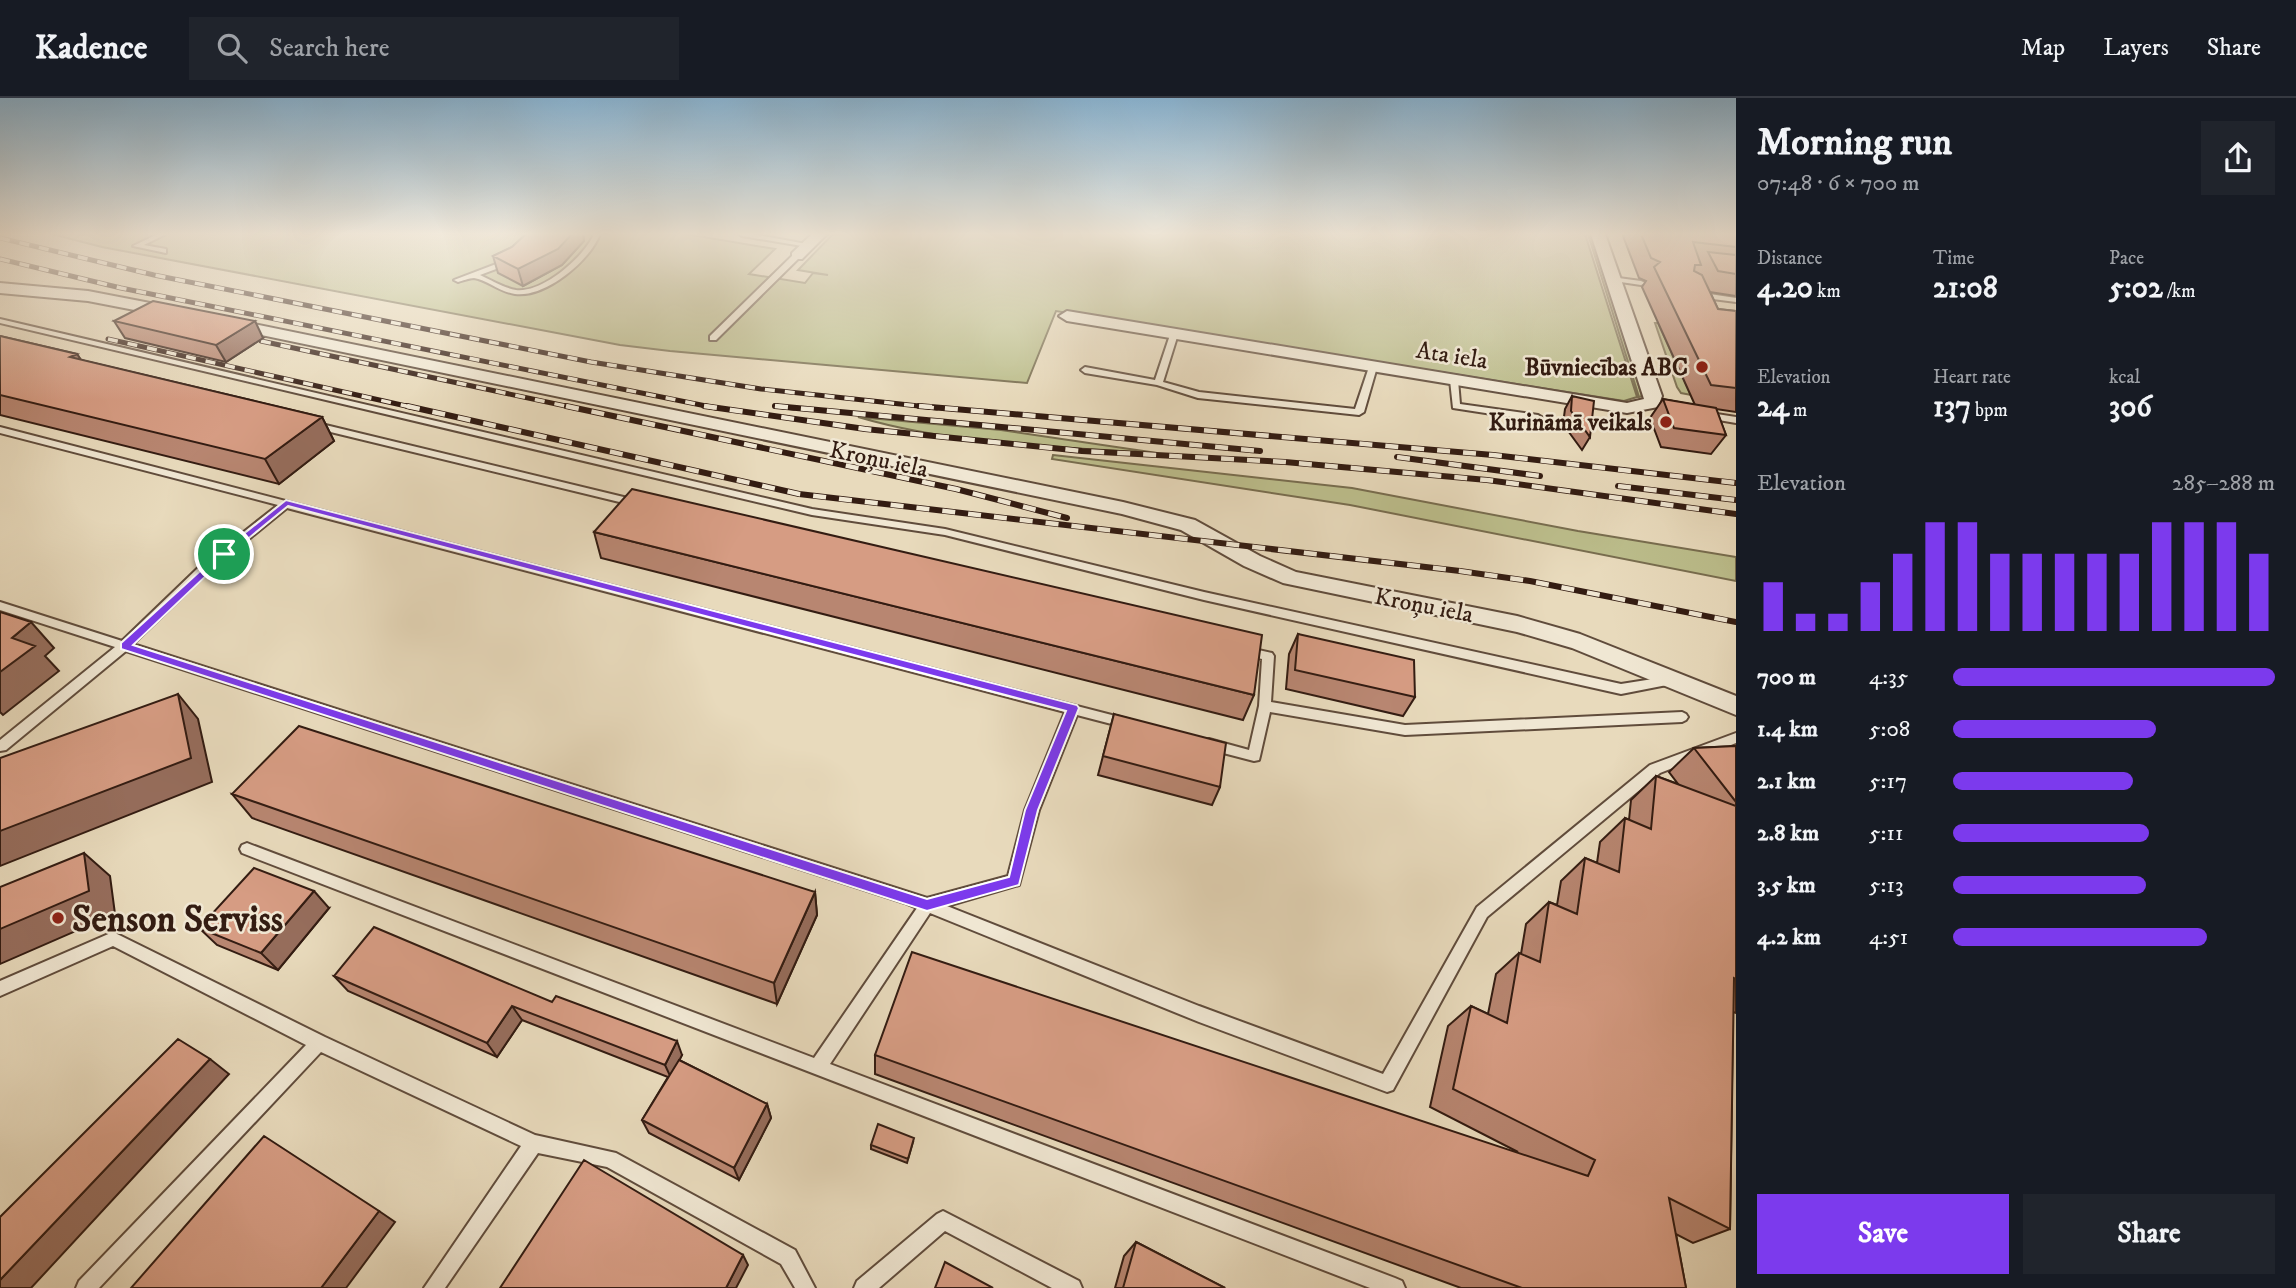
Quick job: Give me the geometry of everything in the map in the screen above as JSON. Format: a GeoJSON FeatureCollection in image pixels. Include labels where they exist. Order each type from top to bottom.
{"type":"FeatureCollection","features":[{"type":"Feature","properties":{"kind":"street","name":"Kroņu iela"},"geometry":{"type":"LineString","coordinates":[[17,290],[88,296],[201,318],[1123,508],[1188,525],[1252,561],[1291,578],[1517,624],[1580,642],[1736,706]]}},
{"type":"Feature","properties":{"kind":"street","name":"Ata iela"},"geometry":{"type":"LineString","coordinates":[[1067,316],[1627,408],[1657,405],[1618,290]]}},
{"type":"Feature","properties":{"kind":"lane"},"geometry":{"type":"LineString","coordinates":[[510,290],[519,293],[532,290]]}},
{"type":"Feature","properties":{"kind":"lane"},"geometry":{"type":"LineString","coordinates":[[713,338],[762,290]]}},
{"type":"Feature","properties":{"kind":"lane"},"geometry":{"type":"LineString","coordinates":[[1698,290],[1700,295],[1736,300]]}},
{"type":"Feature","properties":{"kind":"lane"},"geometry":{"type":"LineString","coordinates":[[0,321],[812,512],[945,532],[1513,667],[1620,689],[1674,679]]}},
{"type":"Feature","properties":{"kind":"lane"},"geometry":{"type":"LineString","coordinates":[[1158,383],[1174,334]]}},
{"type":"Feature","properties":{"kind":"lane"},"geometry":{"type":"LineString","coordinates":[[1085,370],[1158,383],[1198,395],[1359,412],[1373,367]]}},
{"type":"Feature","properties":{"kind":"lane"},"geometry":{"type":"LineString","coordinates":[[1454,380],[1456,406],[1538,418]]}},
{"type":"Feature","properties":{"kind":"lane"},"geometry":{"type":"LineString","coordinates":[[1690,413],[1736,420]]}},
{"type":"Feature","properties":{"kind":"lane"},"geometry":{"type":"LineString","coordinates":[[294,421],[645,506]]}},
{"type":"Feature","properties":{"kind":"lane"},"geometry":{"type":"LineString","coordinates":[[4,434],[286,503],[1138,725]]}},
{"type":"Feature","properties":{"kind":"lane"},"geometry":{"type":"LineString","coordinates":[[0,746],[124,646],[202,571],[286,503]]}},
{"type":"Feature","properties":{"kind":"lane"},"geometry":{"type":"LineString","coordinates":[[0,606],[927,905],[1199,1014],[1387,1084],[1482,912],[1655,769],[1736,738]]}},
{"type":"Feature","properties":{"kind":"lane"},"geometry":{"type":"LineString","coordinates":[[1202,742],[1254,756],[1265,706],[1268,656],[1227,646]]}},
{"type":"Feature","properties":{"kind":"lane"},"geometry":{"type":"LineString","coordinates":[[1265,706],[1405,730],[1682,717]]}},
{"type":"Feature","properties":{"kind":"lane"},"geometry":{"type":"LineString","coordinates":[[818,1067],[927,905],[1014,881],[1032,810],[1073,708]]}},
{"type":"Feature","properties":{"kind":"lane"},"geometry":{"type":"LineString","coordinates":[[247,849],[1395,1288]]}},
{"type":"Feature","properties":{"kind":"lane"},"geometry":{"type":"LineString","coordinates":[[0,989],[113,939],[319,1042],[534,1143],[610,1159],[788,1257],[805,1288]]}},
{"type":"Feature","properties":{"kind":"lane"},"geometry":{"type":"LineString","coordinates":[[86,1288],[319,1042]]}},
{"type":"Feature","properties":{"kind":"lane"},"geometry":{"type":"LineString","coordinates":[[434,1288],[534,1143]]}},
{"type":"Feature","properties":{"kind":"lane"},"geometry":{"type":"LineString","coordinates":[[864,1288],[943,1220],[1072,1288]]}},
{"type":"Feature","properties":{"kind":"green space"},"geometry":{"type":"Polygon","coordinates":[[[327,290],[1603,290],[1637,397],[1624,401],[1056,311],[1027,383],[620,345],[327,290]]]}},
{"type":"Feature","properties":{"kind":"green space"},"geometry":{"type":"Polygon","coordinates":[[[1605,290],[1609,290],[1642,396],[1639,397],[1605,290]]]}},
{"type":"Feature","properties":{"kind":"green space"},"geometry":{"type":"Polygon","coordinates":[[[1655,323],[1658,323],[1691,395],[1681,393],[1677,387],[1655,323]]]}},
{"type":"Feature","properties":{"kind":"green space"},"geometry":{"type":"Polygon","coordinates":[[[858,417],[1001,430],[1157,453],[968,439],[931,434],[858,417]]]}},
{"type":"Feature","properties":{"kind":"green space"},"geometry":{"type":"Polygon","coordinates":[[[1053,455],[1352,488],[1578,531],[1736,557],[1736,581],[1350,505],[1052,459],[1053,455]]]}},
{"type":"Feature","properties":{"kind":"building"},"geometry":{"type":"Polygon","coordinates":[[[1665,290],[1709,290],[1718,309],[1736,311],[1736,388],[1711,385],[1665,290]]]}},
{"type":"Feature","properties":{"kind":"building"},"geometry":{"type":"Polygon","coordinates":[[[153,301],[255,321],[216,345],[114,321],[153,301]]]}},
{"type":"Feature","properties":{"kind":"building"},"geometry":{"type":"Polygon","coordinates":[[[0,336],[77,354],[70,357],[322,417],[265,459],[0,395],[0,336]]]}},
{"type":"Feature","properties":{"kind":"building"},"geometry":{"type":"Polygon","coordinates":[[[1572,396],[1594,401],[1590,437],[1571,411],[1572,396]]]}},
{"type":"Feature","properties":{"kind":"building"},"geometry":{"type":"Polygon","coordinates":[[[1663,399],[1716,408],[1726,435],[1674,428],[1663,399]]]}},
{"type":"Feature","properties":{"kind":"building"},"geometry":{"type":"Polygon","coordinates":[[[632,489],[1262,635],[1254,695],[594,532],[632,489]]]}},
{"type":"Feature","properties":{"kind":"building"},"geometry":{"type":"Polygon","coordinates":[[[0,612],[31,622],[12,638],[35,646],[0,672],[0,612]]]}},
{"type":"Feature","properties":{"kind":"building"},"geometry":{"type":"Polygon","coordinates":[[[1298,634],[1414,660],[1415,697],[1295,670],[1298,634]]]}},
{"type":"Feature","properties":{"kind":"building"},"geometry":{"type":"Polygon","coordinates":[[[178,694],[191,758],[0,831],[0,758],[178,694]]]}},
{"type":"Feature","properties":{"kind":"building"},"geometry":{"type":"Polygon","coordinates":[[[1114,714],[1226,743],[1220,787],[1103,756],[1114,714]]]}},
{"type":"Feature","properties":{"kind":"building"},"geometry":{"type":"Polygon","coordinates":[[[299,726],[815,892],[774,983],[232,794],[299,726]]]}},
{"type":"Feature","properties":{"kind":"building"},"geometry":{"type":"Polygon","coordinates":[[[1736,746],[1736,802],[1694,748],[1736,746]]]}},
{"type":"Feature","properties":{"kind":"building"},"geometry":{"type":"Polygon","coordinates":[[[1656,776],[1736,806],[1736,979],[1734,978],[1730,1229],[1669,1198],[1686,1288],[1522,1288],[875,1055],[912,952],[1588,1176],[1595,1160],[1453,1089],[1471,1006],[1507,1023],[1519,953],[1540,962],[1549,902],[1577,914],[1585,858],[1619,872],[1625,818],[1651,829],[1656,776]]]}},
{"type":"Feature","properties":{"kind":"building"},"geometry":{"type":"Polygon","coordinates":[[[84,853],[89,891],[0,929],[0,887],[84,853]]]}},
{"type":"Feature","properties":{"kind":"building"},"geometry":{"type":"Polygon","coordinates":[[[254,868],[314,891],[261,953],[199,928],[254,868]]]}},
{"type":"Feature","properties":{"kind":"building"},"geometry":{"type":"Polygon","coordinates":[[[374,927],[552,1002],[556,996],[677,1041],[665,1065],[512,1006],[487,1043],[334,976],[374,927]]]}},
{"type":"Feature","properties":{"kind":"building"},"geometry":{"type":"Polygon","coordinates":[[[178,1039],[210,1059],[0,1280],[0,1217],[178,1039]]]}},
{"type":"Feature","properties":{"kind":"building"},"geometry":{"type":"Polygon","coordinates":[[[679,1060],[767,1104],[734,1168],[642,1120],[679,1060]]]}},
{"type":"Feature","properties":{"kind":"building"},"geometry":{"type":"Polygon","coordinates":[[[878,1124],[914,1138],[908,1159],[871,1145],[878,1124]]]}},
{"type":"Feature","properties":{"kind":"building"},"geometry":{"type":"Polygon","coordinates":[[[264,1136],[379,1211],[321,1288],[131,1288],[264,1136]]]}},
{"type":"Feature","properties":{"kind":"building"},"geometry":{"type":"Polygon","coordinates":[[[584,1160],[743,1255],[726,1288],[500,1288],[584,1160]]]}},
{"type":"Feature","properties":{"kind":"building"},"geometry":{"type":"Polygon","coordinates":[[[1136,1242],[1225,1288],[1123,1288],[1136,1242]]]}},
{"type":"Feature","properties":{"kind":"building"},"geometry":{"type":"Polygon","coordinates":[[[945,1262],[993,1288],[935,1288],[945,1262]]]}},
{"type":"Feature","properties":{"kind":"railway"},"geometry":{"type":"LineString","coordinates":[[129,290],[711,407]]}},
{"type":"Feature","properties":{"kind":"railway"},"geometry":{"type":"LineString","coordinates":[[227,290],[591,362],[761,389],[937,408]]}},
{"type":"Feature","properties":{"kind":"railway"},"geometry":{"type":"LineString","coordinates":[[108,339],[415,408]]}},
{"type":"Feature","properties":{"kind":"railway"},"geometry":{"type":"LineString","coordinates":[[261,341],[575,408]]}},
{"type":"Feature","properties":{"kind":"railway"},"geometry":{"type":"LineString","coordinates":[[407,406],[799,494],[1460,571],[1530,581],[1736,622]]}},
{"type":"Feature","properties":{"kind":"railway"},"geometry":{"type":"LineString","coordinates":[[566,406],[956,489],[1067,518]]}},
{"type":"Feature","properties":{"kind":"railway"},"geometry":{"type":"LineString","coordinates":[[704,406],[711,407]]}},
{"type":"Feature","properties":{"kind":"railway"},"geometry":{"type":"LineString","coordinates":[[794,408],[775,406],[1260,451]]}},
{"type":"Feature","properties":{"kind":"railway"},"geometry":{"type":"LineString","coordinates":[[919,406],[1493,455],[1736,483]]}},
{"type":"Feature","properties":{"kind":"railway"},"geometry":{"type":"LineString","coordinates":[[711,407],[865,429],[1082,451],[1285,462],[1487,480],[1736,514]]}},
{"type":"Feature","properties":{"kind":"railway"},"geometry":{"type":"LineString","coordinates":[[711,407],[716,408]]}},
{"type":"Feature","properties":{"kind":"railway"},"geometry":{"type":"LineString","coordinates":[[1397,457],[1540,476]]}},
{"type":"Feature","properties":{"kind":"railway"},"geometry":{"type":"LineString","coordinates":[[1618,486],[1736,500]]}},
{"type":"Feature","properties":{"kind":"place","name":"Būvniecības ABC"},"geometry":{"type":"Point","coordinates":[1702,367]}},
{"type":"Feature","properties":{"kind":"place","name":"Kurināmā veikals"},"geometry":{"type":"Point","coordinates":[1666,422]}},
{"type":"Feature","properties":{"kind":"place","name":"Senson Serviss"},"geometry":{"type":"Point","coordinates":[58,918]}},
{"type":"Feature","properties":{"kind":"route"},"geometry":{"type":"LineString","coordinates":[[286,503],[1073,708],[1032,810],[1014,881],[927,905],[124,646],[202,571],[224,554],[286,503]]}}]}
